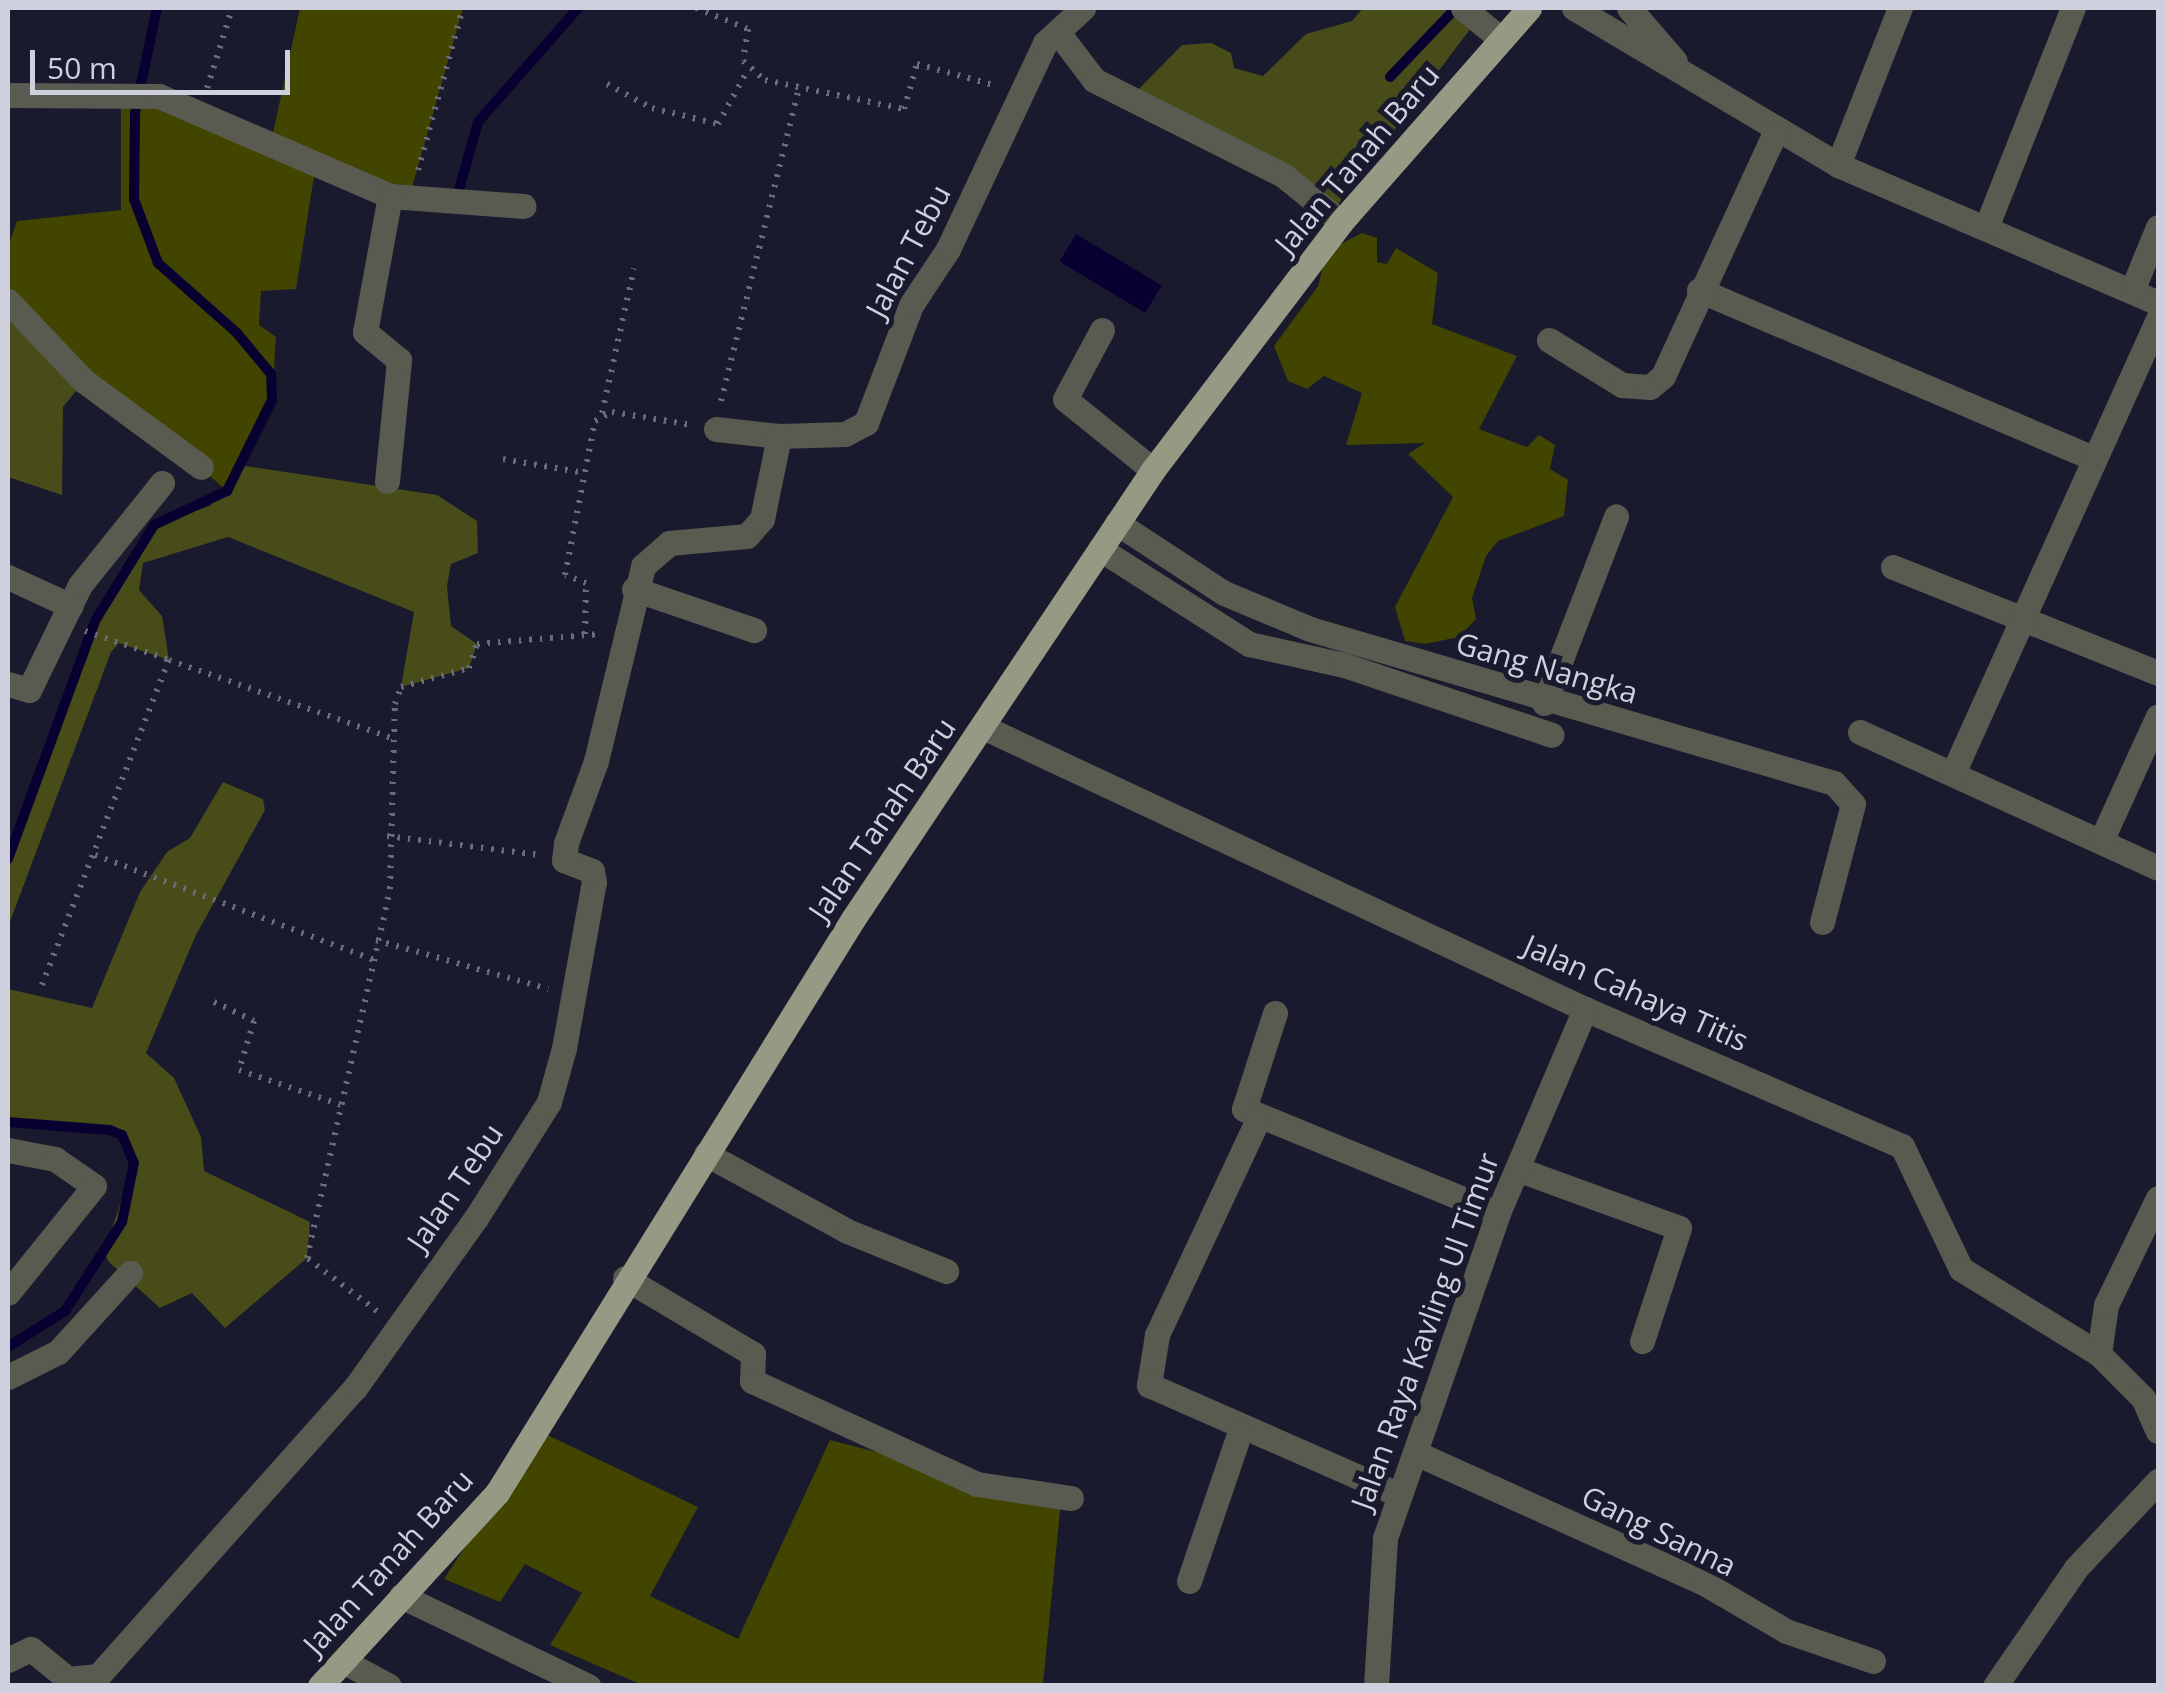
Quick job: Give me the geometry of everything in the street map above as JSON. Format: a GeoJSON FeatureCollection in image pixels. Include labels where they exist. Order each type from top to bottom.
{"type":"FeatureCollection","features":[{"type":"Feature","properties":{"kind":"main road","name":"Jalan Tanah Baru"},"geometry":{"type":"LineString","coordinates":[[320,1686],[497,1493],[624,1278],[1117,523],[1145,464],[1336,218],[1530,8]]}},
{"type":"Feature","properties":{"kind":"street","name":"Jalan Tebu"},"geometry":{"type":"LineString","coordinates":[[716,429],[779,436],[845,434],[877,408],[911,305],[948,250],[1044,43],[1060,35],[1083,8]]}},
{"type":"Feature","properties":{"kind":"street"},"geometry":{"type":"LineString","coordinates":[[1574,8],[1629,47],[1675,61]]}},
{"type":"Feature","properties":{"kind":"street"},"geometry":{"type":"LineString","coordinates":[[1629,8],[1675,61],[1775,132],[1838,165],[1988,224],[2158,303]]}},
{"type":"Feature","properties":{"kind":"street"},"geometry":{"type":"LineString","coordinates":[[1838,165],[1900,8]]}},
{"type":"Feature","properties":{"kind":"street"},"geometry":{"type":"LineString","coordinates":[[1988,224],[2074,8]]}},
{"type":"Feature","properties":{"kind":"street"},"geometry":{"type":"LineString","coordinates":[[1471,15],[1502,39]]}},
{"type":"Feature","properties":{"kind":"street"},"geometry":{"type":"LineString","coordinates":[[1060,35],[1094,80],[1284,175],[1336,218]]}},
{"type":"Feature","properties":{"kind":"street"},"geometry":{"type":"LineString","coordinates":[[8,95],[121,90],[159,96],[201,109],[400,197],[474,207],[524,206]]}},
{"type":"Feature","properties":{"kind":"street"},"geometry":{"type":"LineString","coordinates":[[1549,340],[1622,385],[1650,387],[1775,132]]}},
{"type":"Feature","properties":{"kind":"street"},"geometry":{"type":"LineString","coordinates":[[387,481],[399,360],[365,332],[400,197]]}},
{"type":"Feature","properties":{"kind":"street"},"geometry":{"type":"LineString","coordinates":[[2132,288],[2158,227]]}},
{"type":"Feature","properties":{"kind":"street"},"geometry":{"type":"LineString","coordinates":[[1699,290],[2090,457]]}},
{"type":"Feature","properties":{"kind":"street"},"geometry":{"type":"LineString","coordinates":[[8,301],[84,380],[201,467]]}},
{"type":"Feature","properties":{"kind":"street"},"geometry":{"type":"LineString","coordinates":[[1953,773],[2016,618],[2158,320]]}},
{"type":"Feature","properties":{"kind":"street"},"geometry":{"type":"LineString","coordinates":[[1102,330],[1066,390],[1069,407],[1145,464]]}},
{"type":"Feature","properties":{"kind":"street"},"geometry":{"type":"LineString","coordinates":[[564,860],[634,589],[656,547],[747,536],[762,520],[779,436]]}},
{"type":"Feature","properties":{"kind":"street"},"geometry":{"type":"LineString","coordinates":[[8,684],[30,690],[71,606],[162,483]]}},
{"type":"Feature","properties":{"kind":"street"},"geometry":{"type":"LineString","coordinates":[[1544,703],[1616,516]]}},
{"type":"Feature","properties":{"kind":"street","name":"Gang Nangka"},"geometry":{"type":"LineString","coordinates":[[1117,523],[1224,593],[1293,622],[1544,703],[1848,792],[1851,823],[1822,922]]}},
{"type":"Feature","properties":{"kind":"street"},"geometry":{"type":"LineString","coordinates":[[1100,548],[1249,644],[1344,665],[1552,735]]}},
{"type":"Feature","properties":{"kind":"street"},"geometry":{"type":"LineString","coordinates":[[1892,567],[2158,673]]}},
{"type":"Feature","properties":{"kind":"street"},"geometry":{"type":"LineString","coordinates":[[8,577],[71,606]]}},
{"type":"Feature","properties":{"kind":"street"},"geometry":{"type":"LineString","coordinates":[[634,589],[754,630]]}},
{"type":"Feature","properties":{"kind":"street"},"geometry":{"type":"LineString","coordinates":[[2101,841],[2158,716]]}},
{"type":"Feature","properties":{"kind":"street","name":"Jalan Cahaya Titis"},"geometry":{"type":"LineString","coordinates":[[983,727],[1585,1010],[1902,1146],[1961,1269],[2099,1354],[2143,1398],[2158,1431]]}},
{"type":"Feature","properties":{"kind":"street"},"geometry":{"type":"LineString","coordinates":[[1860,732],[2158,868]]}},
{"type":"Feature","properties":{"kind":"street","name":"Jalan Tebu"},"geometry":{"type":"LineString","coordinates":[[8,1660],[31,1649],[68,1679],[98,1676],[398,1327],[549,1102],[574,996],[594,882],[592,870],[564,860]]}},
{"type":"Feature","properties":{"kind":"street","name":"Jalan Raya Kavling Ul Timur"},"geometry":{"type":"LineString","coordinates":[[1376,1686],[1374,1624],[1400,1495],[1418,1454],[1498,1213],[1585,1010]]}},
{"type":"Feature","properties":{"kind":"street"},"geometry":{"type":"LineString","coordinates":[[1275,1013],[1242,1100],[1259,1117],[1498,1213]]}},
{"type":"Feature","properties":{"kind":"street"},"geometry":{"type":"LineString","coordinates":[[1259,1117],[1147,1370],[1149,1385],[1240,1432],[1400,1495]]}},
{"type":"Feature","properties":{"kind":"street"},"geometry":{"type":"LineString","coordinates":[[8,1150],[71,1166],[94,1186],[8,1292]]}},
{"type":"Feature","properties":{"kind":"street"},"geometry":{"type":"LineString","coordinates":[[706,1154],[847,1231],[946,1272]]}},
{"type":"Feature","properties":{"kind":"street"},"geometry":{"type":"LineString","coordinates":[[1517,1169],[1679,1228],[1642,1341]]}},
{"type":"Feature","properties":{"kind":"street"},"geometry":{"type":"LineString","coordinates":[[2099,1354],[2106,1305],[2158,1198]]}},
{"type":"Feature","properties":{"kind":"street"},"geometry":{"type":"LineString","coordinates":[[8,1377],[58,1352],[130,1272]]}},
{"type":"Feature","properties":{"kind":"street"},"geometry":{"type":"LineString","coordinates":[[624,1278],[753,1354],[752,1381],[977,1484],[1071,1498]]}},
{"type":"Feature","properties":{"kind":"street"},"geometry":{"type":"LineString","coordinates":[[1188,1582],[1240,1432]]}},
{"type":"Feature","properties":{"kind":"street","name":"Gang Sanna"},"geometry":{"type":"LineString","coordinates":[[1418,1454],[1704,1584],[1786,1631],[1873,1661]]}},
{"type":"Feature","properties":{"kind":"street"},"geometry":{"type":"LineString","coordinates":[[1995,1686],[2076,1568],[2158,1482]]}},
{"type":"Feature","properties":{"kind":"street"},"geometry":{"type":"LineString","coordinates":[[401,1596],[580,1684]]}},
{"type":"Feature","properties":{"kind":"street"},"geometry":{"type":"LineString","coordinates":[[343,1662],[389,1686]]}},
{"type":"Feature","properties":{"kind":"path"},"geometry":{"type":"LineString","coordinates":[[201,109],[232,8]]}},
{"type":"Feature","properties":{"kind":"path"},"geometry":{"type":"LineString","coordinates":[[400,197],[462,8]]}},
{"type":"Feature","properties":{"kind":"path"},"geometry":{"type":"LineString","coordinates":[[607,84],[652,108],[718,124],[747,72],[748,29],[696,8]]}},
{"type":"Feature","properties":{"kind":"path"},"geometry":{"type":"LineString","coordinates":[[747,72],[799,88],[904,109],[923,64],[1020,93]]}},
{"type":"Feature","properties":{"kind":"path"},"geometry":{"type":"LineString","coordinates":[[602,413],[716,429],[799,88]]}},
{"type":"Feature","properties":{"kind":"path"},"geometry":{"type":"LineString","coordinates":[[585,634],[586,583],[565,575],[584,473],[602,413],[634,269]]}},
{"type":"Feature","properties":{"kind":"path"},"geometry":{"type":"LineString","coordinates":[[504,459],[584,473]]}},
{"type":"Feature","properties":{"kind":"path"},"geometry":{"type":"LineString","coordinates":[[398,1327],[307,1258],[390,889],[387,836],[392,738],[401,687],[460,674],[477,644],[625,634]]}},
{"type":"Feature","properties":{"kind":"path"},"geometry":{"type":"LineString","coordinates":[[106,638],[392,738]]}},
{"type":"Feature","properties":{"kind":"path"},"geometry":{"type":"LineString","coordinates":[[42,984],[169,660]]}},
{"type":"Feature","properties":{"kind":"path"},"geometry":{"type":"LineString","coordinates":[[387,836],[564,860]]}},
{"type":"Feature","properties":{"kind":"path"},"geometry":{"type":"LineString","coordinates":[[95,856],[375,960]]}},
{"type":"Feature","properties":{"kind":"path"},"geometry":{"type":"LineString","coordinates":[[376,940],[574,996]]}},
{"type":"Feature","properties":{"kind":"path"},"geometry":{"type":"LineString","coordinates":[[214,1002],[254,1021],[239,1070],[344,1106]]}},
{"type":"Feature","properties":{"kind":"shaded area"},"geometry":{"type":"Polygon","coordinates":[[[300,8],[463,8],[409,198],[316,164],[296,289],[261,291],[259,325],[276,337],[272,400],[227,491],[8,301],[8,246],[17,221],[121,210],[121,90],[271,142],[300,8]]]}},
{"type":"Feature","properties":{"kind":"shaded area"},"geometry":{"type":"Polygon","coordinates":[[[1362,233],[1377,238],[1377,262],[1387,264],[1396,248],[1438,273],[1432,324],[1517,356],[1479,429],[1527,447],[1539,435],[1555,445],[1550,469],[1568,480],[1564,516],[1498,541],[1486,556],[1472,598],[1476,619],[1459,637],[1425,644],[1405,641],[1395,607],[1453,497],[1408,454],[1425,443],[1346,445],[1362,393],[1324,376],[1307,389],[1288,381],[1274,346],[1318,286],[1327,251],[1362,233]]]}},
{"type":"Feature","properties":{"kind":"shaded area"},"geometry":{"type":"Polygon","coordinates":[[[1076,234],[1162,286],[1145,313],[1060,261],[1076,234]]]}},
{"type":"Feature","properties":{"kind":"shaded area"},"geometry":{"type":"Polygon","coordinates":[[[541,1432],[698,1507],[650,1596],[738,1639],[830,1440],[1061,1500],[1043,1685],[642,1685],[550,1645],[582,1593],[525,1564],[500,1602],[444,1579],[541,1432]]]}},
{"type":"Feature","properties":{"kind":"green space"},"geometry":{"type":"Polygon","coordinates":[[[1363,8],[1486,8],[1331,214],[1130,98],[1182,45],[1211,43],[1231,53],[1234,68],[1263,76],[1306,34],[1352,21],[1363,8]]]}},
{"type":"Feature","properties":{"kind":"green space"},"geometry":{"type":"Polygon","coordinates":[[[8,301],[84,381],[63,407],[62,495],[8,477],[8,301]]]}},
{"type":"Feature","properties":{"kind":"green space"},"geometry":{"type":"Polygon","coordinates":[[[245,466],[437,495],[477,521],[478,553],[451,564],[447,586],[451,626],[477,644],[469,668],[401,687],[414,612],[228,537],[143,563],[139,590],[162,616],[169,660],[119,643],[111,652],[8,927],[8,859],[95,621],[154,525],[210,506],[245,466]]]}},
{"type":"Feature","properties":{"kind":"green space"},"geometry":{"type":"Polygon","coordinates":[[[223,782],[263,799],[265,810],[195,937],[146,1053],[174,1078],[201,1137],[204,1171],[310,1222],[307,1258],[225,1328],[192,1293],[160,1308],[109,1262],[104,1252],[134,1164],[122,1135],[8,1122],[8,989],[92,1008],[140,892],[167,852],[190,838],[223,782]]]}},
{"type":"Feature","properties":{"kind":"waterway"},"geometry":{"type":"LineString","coordinates":[[8,859],[95,621],[154,525],[227,491],[272,400],[271,374],[237,333],[158,263],[134,199],[135,113],[157,8]]}},
{"type":"Feature","properties":{"kind":"waterway"},"geometry":{"type":"LineString","coordinates":[[457,197],[478,122],[578,8]]}},
{"type":"Feature","properties":{"kind":"waterway"},"geometry":{"type":"LineString","coordinates":[[1390,77],[1456,8]]}},
{"type":"Feature","properties":{"kind":"waterway"},"geometry":{"type":"LineString","coordinates":[[8,1122],[110,1130],[122,1135],[134,1163],[122,1222],[65,1311],[8,1347]]}}]}
